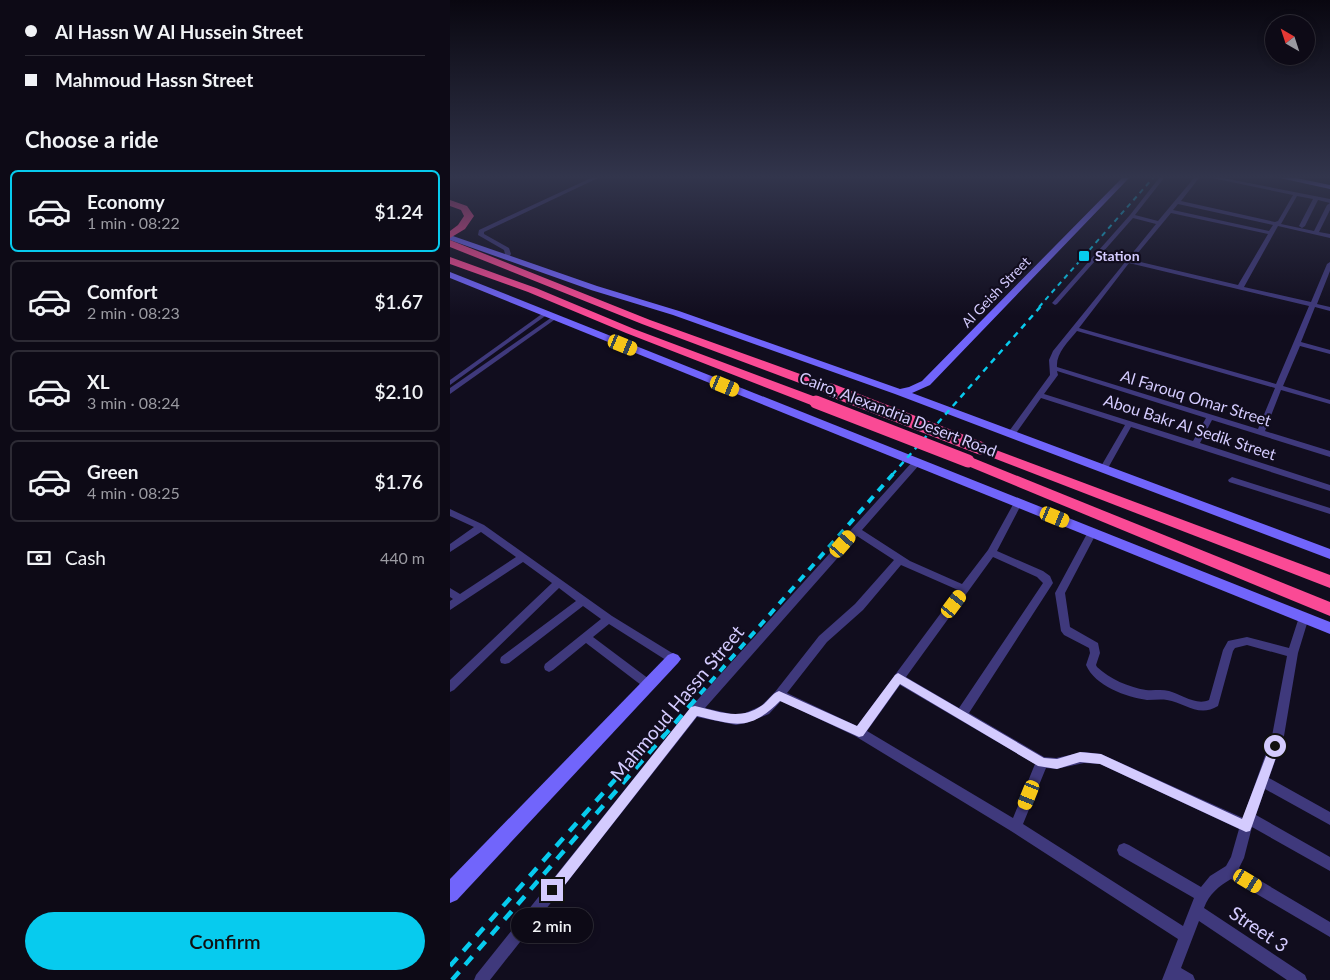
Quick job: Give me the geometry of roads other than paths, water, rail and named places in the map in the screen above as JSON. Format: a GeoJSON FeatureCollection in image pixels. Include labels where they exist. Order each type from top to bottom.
{"type":"FeatureCollection","features":[{"type":"Feature","properties":{"kind":"highway"},"geometry":{"type":"LineString","coordinates":[[450,236],[465,224]]}},
{"type":"Feature","properties":{"kind":"highway","name":"Cairo, Alexandria Desert Road"},"geometry":{"type":"LineString","coordinates":[[450,243],[656,326],[831,390],[1330,582]]}},
{"type":"Feature","properties":{"kind":"highway","name":"Cairo, Alexandria Desert Road"},"geometry":{"type":"LineString","coordinates":[[450,260],[532,290],[639,335],[968,461],[1330,609]]}},
{"type":"Feature","properties":{"kind":"street"},"geometry":{"type":"LineString","coordinates":[[497,224],[481,231],[481,235],[507,249],[508,254],[506,258]]}},
{"type":"Feature","properties":{"kind":"street","name":"Al Geish Street"},"geometry":{"type":"LineString","coordinates":[[899,392],[912,390],[926,383],[1081,224]]}},
{"type":"Feature","properties":{"kind":"street"},"geometry":{"type":"LineString","coordinates":[[1055,303],[1125,224]]}},
{"type":"Feature","properties":{"kind":"street"},"geometry":{"type":"LineString","coordinates":[[1011,434],[1054,375],[1054,356],[1159,224]]}},
{"type":"Feature","properties":{"kind":"street"},"geometry":{"type":"LineString","coordinates":[[1226,224],[1271,233]]}},
{"type":"Feature","properties":{"kind":"street"},"geometry":{"type":"LineString","coordinates":[[1240,288],[1276,224],[1330,236]]}},
{"type":"Feature","properties":{"kind":"street"},"geometry":{"type":"LineString","coordinates":[[1316,233],[1321,224]]}},
{"type":"Feature","properties":{"kind":"street"},"geometry":{"type":"LineString","coordinates":[[450,236],[506,258],[594,288],[676,312],[899,392],[1330,554]]}},
{"type":"Feature","properties":{"kind":"street"},"geometry":{"type":"LineString","coordinates":[[1128,261],[1330,309]]}},
{"type":"Feature","properties":{"kind":"street"},"geometry":{"type":"LineString","coordinates":[[1260,433],[1330,264]]}},
{"type":"Feature","properties":{"kind":"street"},"geometry":{"type":"LineString","coordinates":[[450,274],[1330,628]]}},
{"type":"Feature","properties":{"kind":"street"},"geometry":{"type":"LineString","coordinates":[[450,383],[495,350],[550,315]]}},
{"type":"Feature","properties":{"kind":"street"},"geometry":{"type":"LineString","coordinates":[[450,392],[505,353],[550,315]]}},
{"type":"Feature","properties":{"kind":"street"},"geometry":{"type":"LineString","coordinates":[[1076,329],[1330,402]]}},
{"type":"Feature","properties":{"kind":"street"},"geometry":{"type":"LineString","coordinates":[[1297,343],[1330,352]]}},
{"type":"Feature","properties":{"kind":"street"},"geometry":{"type":"LineString","coordinates":[[495,350],[505,353]]}},
{"type":"Feature","properties":{"kind":"street","name":"Al Farouq Omar Street"},"geometry":{"type":"LineString","coordinates":[[1054,368],[1330,454]]}},
{"type":"Feature","properties":{"kind":"street","name":"Abou Bakr Al Sedik Street"},"geometry":{"type":"LineString","coordinates":[[1040,395],[1330,488]]}},
{"type":"Feature","properties":{"kind":"street"},"geometry":{"type":"LineString","coordinates":[[1195,445],[1210,417]]}},
{"type":"Feature","properties":{"kind":"street"},"geometry":{"type":"LineString","coordinates":[[1104,468],[1129,424]]}},
{"type":"Feature","properties":{"kind":"street","name":"Mahmoud Hassn Street"},"geometry":{"type":"LineString","coordinates":[[481,980],[695,711],[917,462]]}},
{"type":"Feature","properties":{"kind":"street"},"geometry":{"type":"LineString","coordinates":[[1232,480],[1330,511]]}},
{"type":"Feature","properties":{"kind":"street"},"geometry":{"type":"LineString","coordinates":[[859,732],[965,589],[990,552],[1018,503]]}},
{"type":"Feature","properties":{"kind":"street"},"geometry":{"type":"LineString","coordinates":[[450,512],[481,527],[608,618],[673,659]]}},
{"type":"Feature","properties":{"kind":"street"},"geometry":{"type":"LineString","coordinates":[[450,549],[481,527]]}},
{"type":"Feature","properties":{"kind":"street"},"geometry":{"type":"LineString","coordinates":[[855,530],[899,560],[965,589]]}},
{"type":"Feature","properties":{"kind":"street"},"geometry":{"type":"LineString","coordinates":[[1092,532],[1060,593],[1065,628],[1068,632],[1094,646],[1095,653],[1091,665],[1096,675],[1136,693],[1164,695],[1209,707],[1214,703],[1228,650],[1232,644],[1247,642],[1293,653]]}},
{"type":"Feature","properties":{"kind":"street"},"geometry":{"type":"LineString","coordinates":[[961,715],[1048,583],[1047,579],[1040,574],[990,552]]}},
{"type":"Feature","properties":{"kind":"street"},"geometry":{"type":"LineString","coordinates":[[450,606],[524,557]]}},
{"type":"Feature","properties":{"kind":"street"},"geometry":{"type":"LineString","coordinates":[[695,711],[736,720],[765,710],[823,639],[859,607],[899,560]]}},
{"type":"Feature","properties":{"kind":"street"},"geometry":{"type":"LineString","coordinates":[[450,687],[558,583]]}},
{"type":"Feature","properties":{"kind":"street"},"geometry":{"type":"LineString","coordinates":[[450,592],[460,599]]}},
{"type":"Feature","properties":{"kind":"street"},"geometry":{"type":"LineString","coordinates":[[505,660],[583,600]]}},
{"type":"Feature","properties":{"kind":"street"},"geometry":{"type":"LineString","coordinates":[[1188,980],[1171,975],[1202,895],[1215,881],[1231,871],[1237,858],[1247,822],[1278,736],[1293,653],[1304,617]]}},
{"type":"Feature","properties":{"kind":"street"},"geometry":{"type":"LineString","coordinates":[[549,667],[608,618]]}},
{"type":"Feature","properties":{"kind":"street"},"geometry":{"type":"LineString","coordinates":[[585,637],[648,685]]}},
{"type":"Feature","properties":{"kind":"street","name":"Mahmoud Hassn Street"},"geometry":{"type":"LineString","coordinates":[[450,893],[673,659]]}},
{"type":"Feature","properties":{"kind":"street"},"geometry":{"type":"LineString","coordinates":[[898,678],[1042,762],[1057,764],[1080,757],[1101,759],[1247,822],[1330,864]]}},
{"type":"Feature","properties":{"kind":"street"},"geometry":{"type":"LineString","coordinates":[[779,695],[859,732],[1016,828],[1186,936]]}},
{"type":"Feature","properties":{"kind":"street"},"geometry":{"type":"LineString","coordinates":[[1016,828],[1042,762]]}},
{"type":"Feature","properties":{"kind":"street"},"geometry":{"type":"LineString","coordinates":[[1262,780],[1330,819]]}},
{"type":"Feature","properties":{"kind":"street"},"geometry":{"type":"LineString","coordinates":[[1124,850],[1202,895]]}},
{"type":"Feature","properties":{"kind":"street"},"geometry":{"type":"LineString","coordinates":[[1231,871],[1330,930]]}},
{"type":"Feature","properties":{"kind":"street","name":"Street 3"},"geometry":{"type":"LineString","coordinates":[[1196,911],[1300,980]]}},
{"type":"Feature","properties":{"kind":"railway"},"geometry":{"type":"LineString","coordinates":[[1039,307],[1113,224]]}},
{"type":"Feature","properties":{"kind":"railway"},"geometry":{"type":"LineString","coordinates":[[892,475],[1041,306]]}},
{"type":"Feature","properties":{"kind":"railway"},"geometry":{"type":"LineString","coordinates":[[700,694],[893,474]]}},
{"type":"Feature","properties":{"kind":"railway"},"geometry":{"type":"LineString","coordinates":[[452,980],[701,693]]}},
{"type":"Feature","properties":{"kind":"railway"},"geometry":{"type":"LineString","coordinates":[[450,966],[652,738]]}},
{"type":"Feature","properties":{"kind":"place","name":"Station"},"geometry":{"type":"Point","coordinates":[1084,256]}}]}
